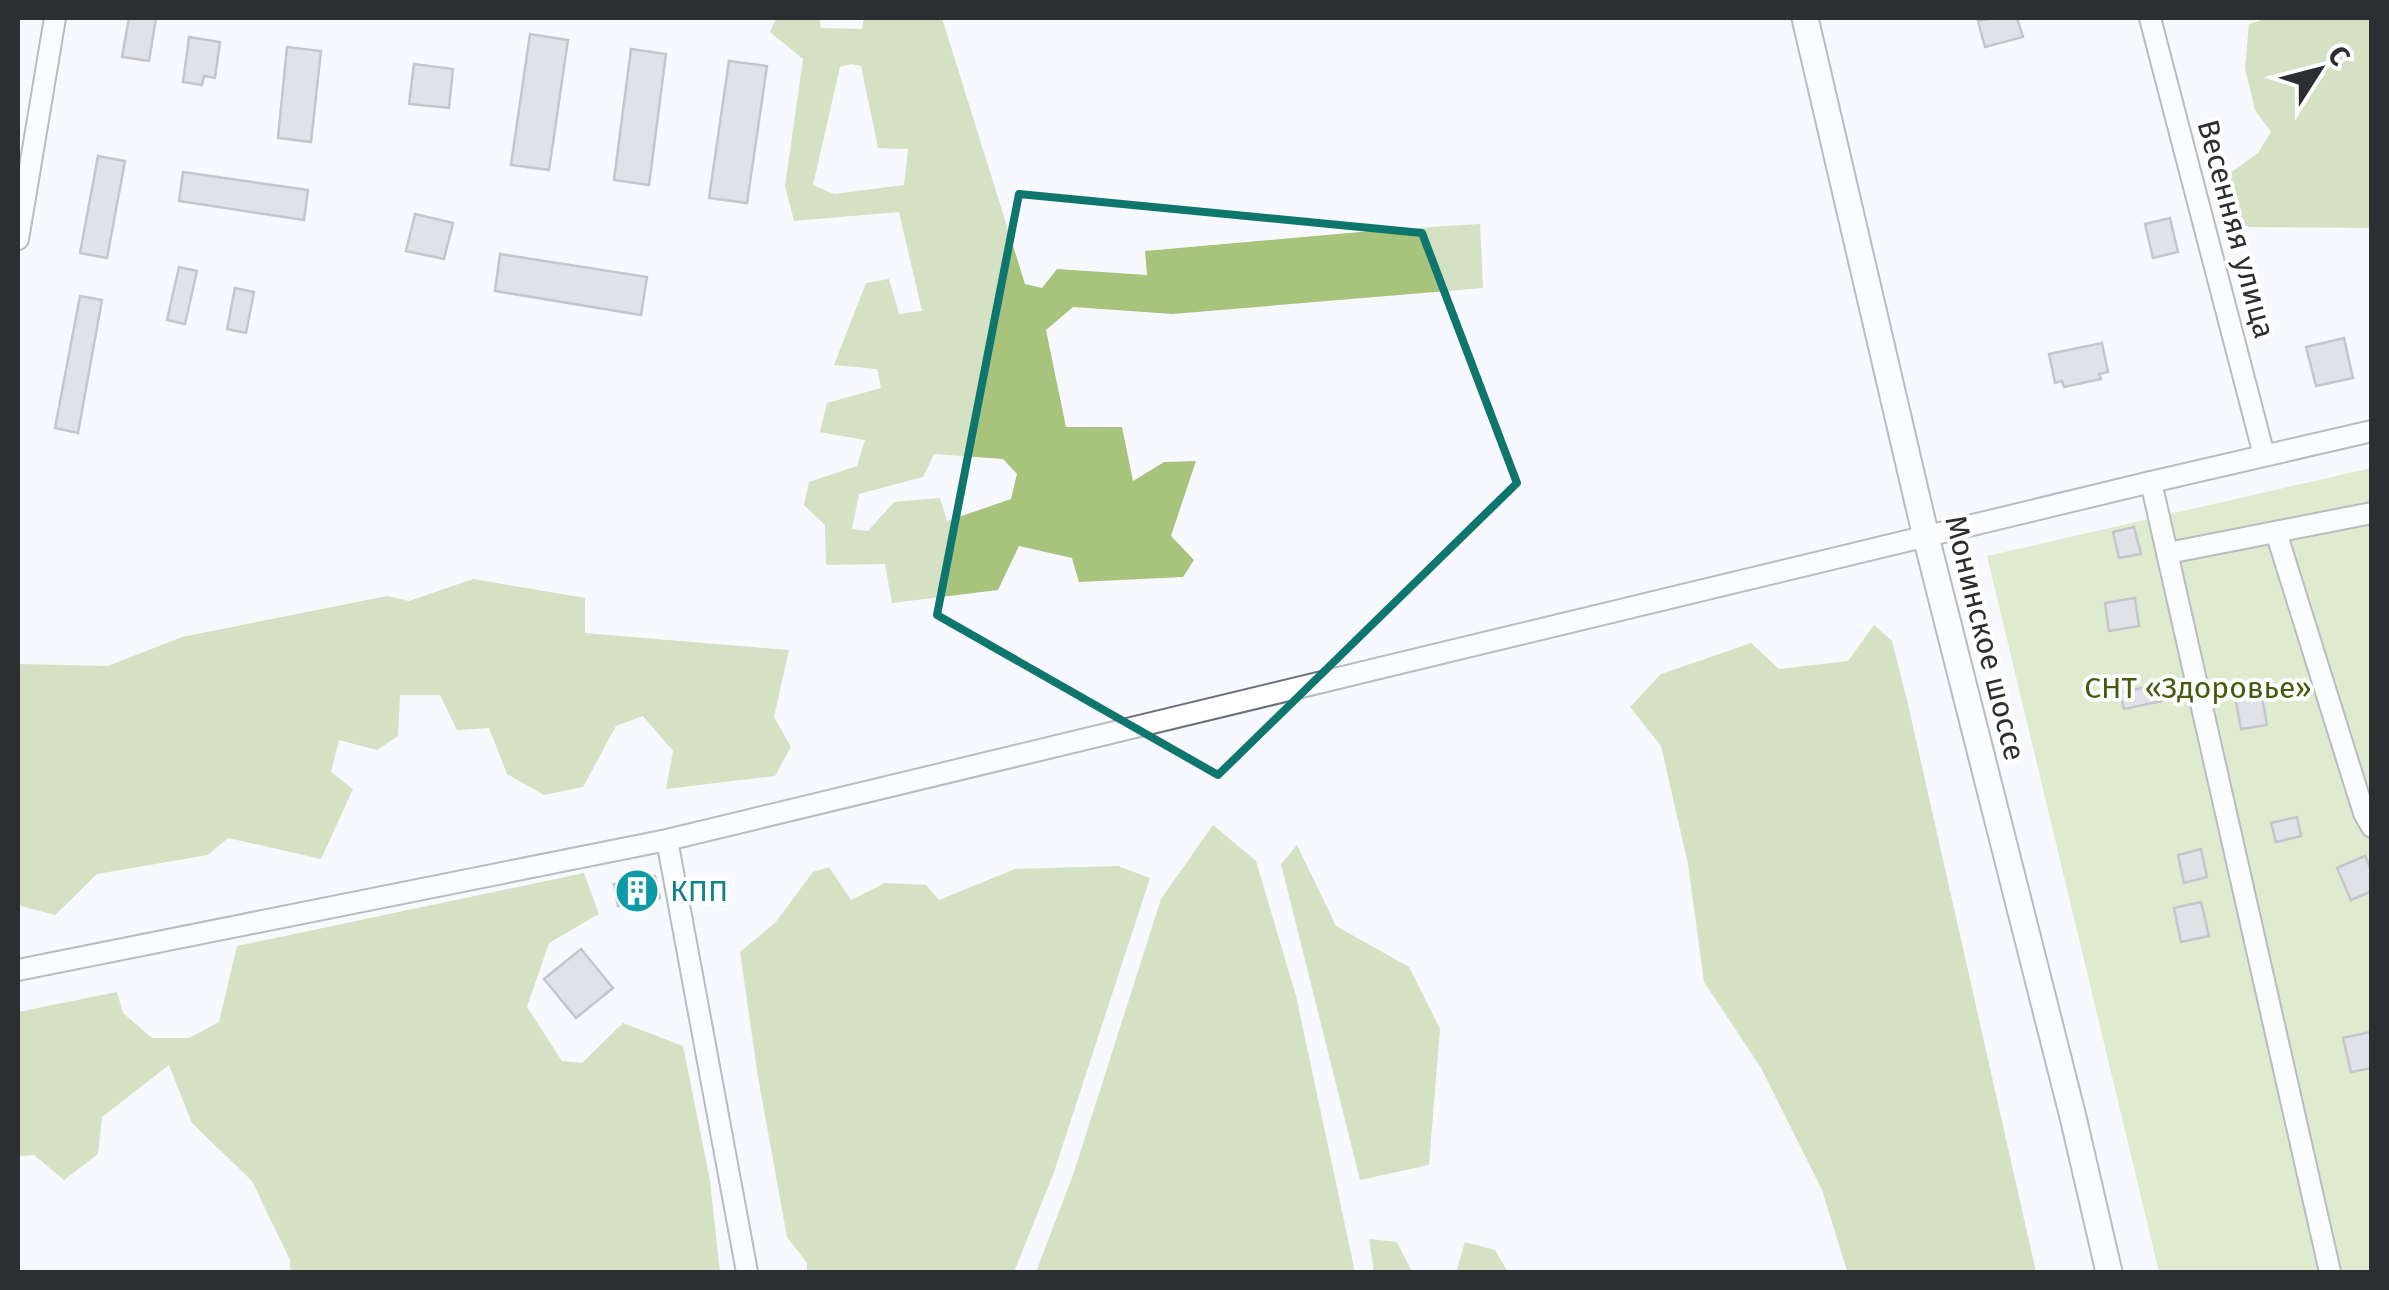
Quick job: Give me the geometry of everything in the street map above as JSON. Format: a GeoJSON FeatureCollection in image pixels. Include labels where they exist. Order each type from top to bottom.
{"type":"FeatureCollection","features":[{"type":"Feature","properties":{"kind":"main road","name":"Монинское шоссе"},"geometry":{"type":"LineString","coordinates":[[1805,18],[1926,537],[2109,1272]]}},
{"type":"Feature","properties":{"kind":"street"},"geometry":{"type":"LineString","coordinates":[[18,239],[54,18]]}},
{"type":"Feature","properties":{"kind":"street","name":"Весенняя улица"},"geometry":{"type":"LineString","coordinates":[[2150,18],[2264,456]]}},
{"type":"Feature","properties":{"kind":"street"},"geometry":{"type":"LineString","coordinates":[[18,970],[667,840],[2372,431]]}},
{"type":"Feature","properties":{"kind":"street"},"geometry":{"type":"LineString","coordinates":[[2150,482],[2330,1272]]}},
{"type":"Feature","properties":{"kind":"street"},"geometry":{"type":"LineString","coordinates":[[2168,553],[2372,514]]}},
{"type":"Feature","properties":{"kind":"street"},"geometry":{"type":"LineString","coordinates":[[2276,532],[2364,813],[2372,827]]}},
{"type":"Feature","properties":{"kind":"street"},"geometry":{"type":"LineString","coordinates":[[667,840],[748,1272]]}},
{"type":"Feature","properties":{"kind":"highlighted area"},"geometry":{"type":"Polygon","coordinates":[[[1019,194],[1422,233],[1517,483],[1218,775],[937,615],[1019,194]]]}},
{"type":"Feature","properties":{"kind":"green space"},"geometry":{"type":"Polygon","coordinates":[[[776,18],[819,18],[821,28],[862,29],[864,18],[942,18],[1025,284],[1042,288],[1057,269],[1147,275],[1145,251],[1480,224],[1483,288],[1173,314],[1073,307],[1046,330],[1066,427],[1122,427],[1133,481],[1164,462],[1196,461],[1171,536],[1194,560],[1183,577],[1079,582],[1072,558],[1019,546],[998,590],[892,603],[885,564],[826,565],[825,525],[804,505],[809,482],[857,466],[865,440],[820,432],[827,403],[881,388],[877,369],[834,365],[866,283],[889,279],[899,314],[922,311],[899,212],[794,221],[785,186],[803,59],[770,32],[776,18]],[[861,66],[840,67],[813,185],[834,194],[904,185],[908,149],[878,148],[861,66]],[[934,454],[923,477],[859,494],[852,529],[868,531],[894,502],[940,498],[947,521],[1011,499],[1017,474],[1003,459],[934,454]]]}},
{"type":"Feature","properties":{"kind":"green space"},"geometry":{"type":"Polygon","coordinates":[[[2267,18],[2371,18],[2371,228],[2250,227],[2226,219],[2217,203],[2215,184],[2258,153],[2271,132],[2255,110],[2245,68],[2249,24],[2267,18]]]}},
{"type":"Feature","properties":{"kind":"green space","name":"СНТ «Здоровье»"},"geometry":{"type":"Polygon","coordinates":[[[2371,468],[2371,1272],[2159,1272],[1987,556],[2371,468]]]}},
{"type":"Feature","properties":{"kind":"green space"},"geometry":{"type":"Polygon","coordinates":[[[473,579],[585,598],[585,633],[789,650],[774,717],[791,747],[775,776],[666,789],[673,751],[643,716],[616,726],[583,787],[544,795],[507,774],[489,728],[457,730],[440,695],[400,695],[398,736],[377,750],[339,740],[331,772],[353,789],[321,859],[228,838],[208,855],[97,874],[55,915],[18,902],[18,664],[108,666],[182,637],[387,596],[409,601],[473,579]]]}},
{"type":"Feature","properties":{"kind":"green space"},"geometry":{"type":"Polygon","coordinates":[[[1874,625],[1892,641],[1907,700],[2036,1272],[1844,1272],[1847,1271],[1822,1190],[1761,1068],[1704,982],[1688,864],[1661,746],[1630,707],[1661,674],[1751,643],[1779,669],[1848,661],[1874,625]]]}},
{"type":"Feature","properties":{"kind":"green space"},"geometry":{"type":"Polygon","coordinates":[[[1213,825],[1256,861],[1296,996],[1355,1272],[1036,1272],[1073,1175],[1161,899],[1213,825]]]}},
{"type":"Feature","properties":{"kind":"green space"},"geometry":{"type":"Polygon","coordinates":[[[1297,845],[1336,926],[1409,967],[1440,1029],[1429,1165],[1360,1180],[1281,864],[1297,845]]]}},
{"type":"Feature","properties":{"kind":"green space"},"geometry":{"type":"Polygon","coordinates":[[[1118,866],[1150,878],[1054,1172],[1014,1272],[807,1272],[807,1263],[787,1237],[740,952],[775,923],[813,872],[829,867],[851,900],[885,883],[926,885],[939,900],[1015,869],[1118,866]]]}},
{"type":"Feature","properties":{"kind":"green space"},"geometry":{"type":"Polygon","coordinates":[[[584,873],[599,914],[549,943],[527,1007],[562,1061],[582,1063],[623,1023],[683,1046],[710,1181],[720,1272],[290,1272],[290,1260],[252,1181],[192,1123],[169,1065],[102,1117],[98,1154],[64,1180],[34,1155],[18,1156],[18,1012],[117,992],[123,1013],[152,1038],[189,1038],[219,1022],[237,946],[584,873]]]}},
{"type":"Feature","properties":{"kind":"green space"},"geometry":{"type":"Polygon","coordinates":[[[1369,1239],[1397,1242],[1412,1272],[1374,1272],[1369,1239]]]}},
{"type":"Feature","properties":{"kind":"green space"},"geometry":{"type":"Polygon","coordinates":[[[1465,1242],[1495,1250],[1508,1272],[1456,1272],[1465,1242]]]}},
{"type":"Feature","properties":{"kind":"building"},"geometry":{"type":"Polygon","coordinates":[[[129,18],[156,18],[149,61],[122,57],[129,18]]]}},
{"type":"Feature","properties":{"kind":"building"},"geometry":{"type":"Polygon","coordinates":[[[2017,18],[2023,37],[1985,47],[1978,21],[2017,18]]]}},
{"type":"Feature","properties":{"kind":"building"},"geometry":{"type":"Polygon","coordinates":[[[530,34],[568,40],[549,170],[511,165],[530,34]]]}},
{"type":"Feature","properties":{"kind":"building"},"geometry":{"type":"Polygon","coordinates":[[[189,37],[220,42],[215,78],[204,76],[202,85],[183,82],[189,37]]]}},
{"type":"Feature","properties":{"kind":"building"},"geometry":{"type":"Polygon","coordinates":[[[287,47],[321,51],[311,142],[278,138],[287,47]]]}},
{"type":"Feature","properties":{"kind":"building"},"geometry":{"type":"Polygon","coordinates":[[[631,49],[666,54],[649,185],[614,180],[631,49]]]}},
{"type":"Feature","properties":{"kind":"building"},"geometry":{"type":"Polygon","coordinates":[[[729,61],[767,66],[747,203],[709,198],[729,61]]]}},
{"type":"Feature","properties":{"kind":"building"},"geometry":{"type":"Polygon","coordinates":[[[414,64],[453,69],[449,108],[409,104],[414,64]]]}},
{"type":"Feature","properties":{"kind":"building"},"geometry":{"type":"Polygon","coordinates":[[[98,156],[125,161],[107,258],[80,253],[98,156]]]}},
{"type":"Feature","properties":{"kind":"building"},"geometry":{"type":"Polygon","coordinates":[[[183,172],[308,190],[304,220],[179,201],[183,172]]]}},
{"type":"Feature","properties":{"kind":"building"},"geometry":{"type":"Polygon","coordinates":[[[415,214],[453,223],[444,259],[406,251],[415,214]]]}},
{"type":"Feature","properties":{"kind":"building"},"geometry":{"type":"Polygon","coordinates":[[[2170,218],[2178,252],[2153,258],[2145,224],[2170,218]]]}},
{"type":"Feature","properties":{"kind":"building"},"geometry":{"type":"Polygon","coordinates":[[[500,254],[647,277],[641,315],[495,291],[500,254]]]}},
{"type":"Feature","properties":{"kind":"building"},"geometry":{"type":"Polygon","coordinates":[[[179,267],[197,271],[185,324],[167,320],[179,267]]]}},
{"type":"Feature","properties":{"kind":"building"},"geometry":{"type":"Polygon","coordinates":[[[235,288],[254,292],[246,333],[227,329],[235,288]]]}},
{"type":"Feature","properties":{"kind":"building"},"geometry":{"type":"Polygon","coordinates":[[[80,296],[102,300],[78,433],[55,428],[80,296]]]}},
{"type":"Feature","properties":{"kind":"building"},"geometry":{"type":"Polygon","coordinates":[[[2344,338],[2353,378],[2316,386],[2306,347],[2344,338]]]}},
{"type":"Feature","properties":{"kind":"building"},"geometry":{"type":"Polygon","coordinates":[[[2102,343],[2108,372],[2099,374],[2101,379],[2064,387],[2062,381],[2055,383],[2049,354],[2102,343]]]}},
{"type":"Feature","properties":{"kind":"building"},"geometry":{"type":"Polygon","coordinates":[[[2134,527],[2141,554],[2119,558],[2113,532],[2134,527]]]}},
{"type":"Feature","properties":{"kind":"building"},"geometry":{"type":"Polygon","coordinates":[[[2135,598],[2139,626],[2109,631],[2105,603],[2135,598]]]}},
{"type":"Feature","properties":{"kind":"building"},"geometry":{"type":"Polygon","coordinates":[[[2158,684],[2162,701],[2124,709],[2120,693],[2158,684]]]}},
{"type":"Feature","properties":{"kind":"building"},"geometry":{"type":"Polygon","coordinates":[[[2261,691],[2267,725],[2241,729],[2235,696],[2261,691]]]}},
{"type":"Feature","properties":{"kind":"building"},"geometry":{"type":"Polygon","coordinates":[[[2297,817],[2301,836],[2276,842],[2271,823],[2297,817]]]}},
{"type":"Feature","properties":{"kind":"building"},"geometry":{"type":"Polygon","coordinates":[[[2201,849],[2207,877],[2184,883],[2178,855],[2201,849]]]}},
{"type":"Feature","properties":{"kind":"building"},"geometry":{"type":"Polygon","coordinates":[[[2365,856],[2372,872],[2372,891],[2351,900],[2337,868],[2365,856]]]}},
{"type":"Feature","properties":{"kind":"building","name":"КПП"},"geometry":{"type":"Polygon","coordinates":[[[655,876],[660,898],[618,906],[614,884],[655,876]]]}},
{"type":"Feature","properties":{"kind":"building"},"geometry":{"type":"Polygon","coordinates":[[[2201,902],[2209,936],[2181,942],[2174,908],[2201,902]]]}},
{"type":"Feature","properties":{"kind":"building"},"geometry":{"type":"Polygon","coordinates":[[[581,949],[613,988],[576,1018],[544,979],[581,949]]]}},
{"type":"Feature","properties":{"kind":"building"},"geometry":{"type":"Polygon","coordinates":[[[2370,1032],[2372,1068],[2351,1072],[2343,1038],[2370,1032]]]}},
{"type":"Feature","properties":{"kind":"place","name":"КПП"},"geometry":{"type":"Point","coordinates":[637,891]}}]}
